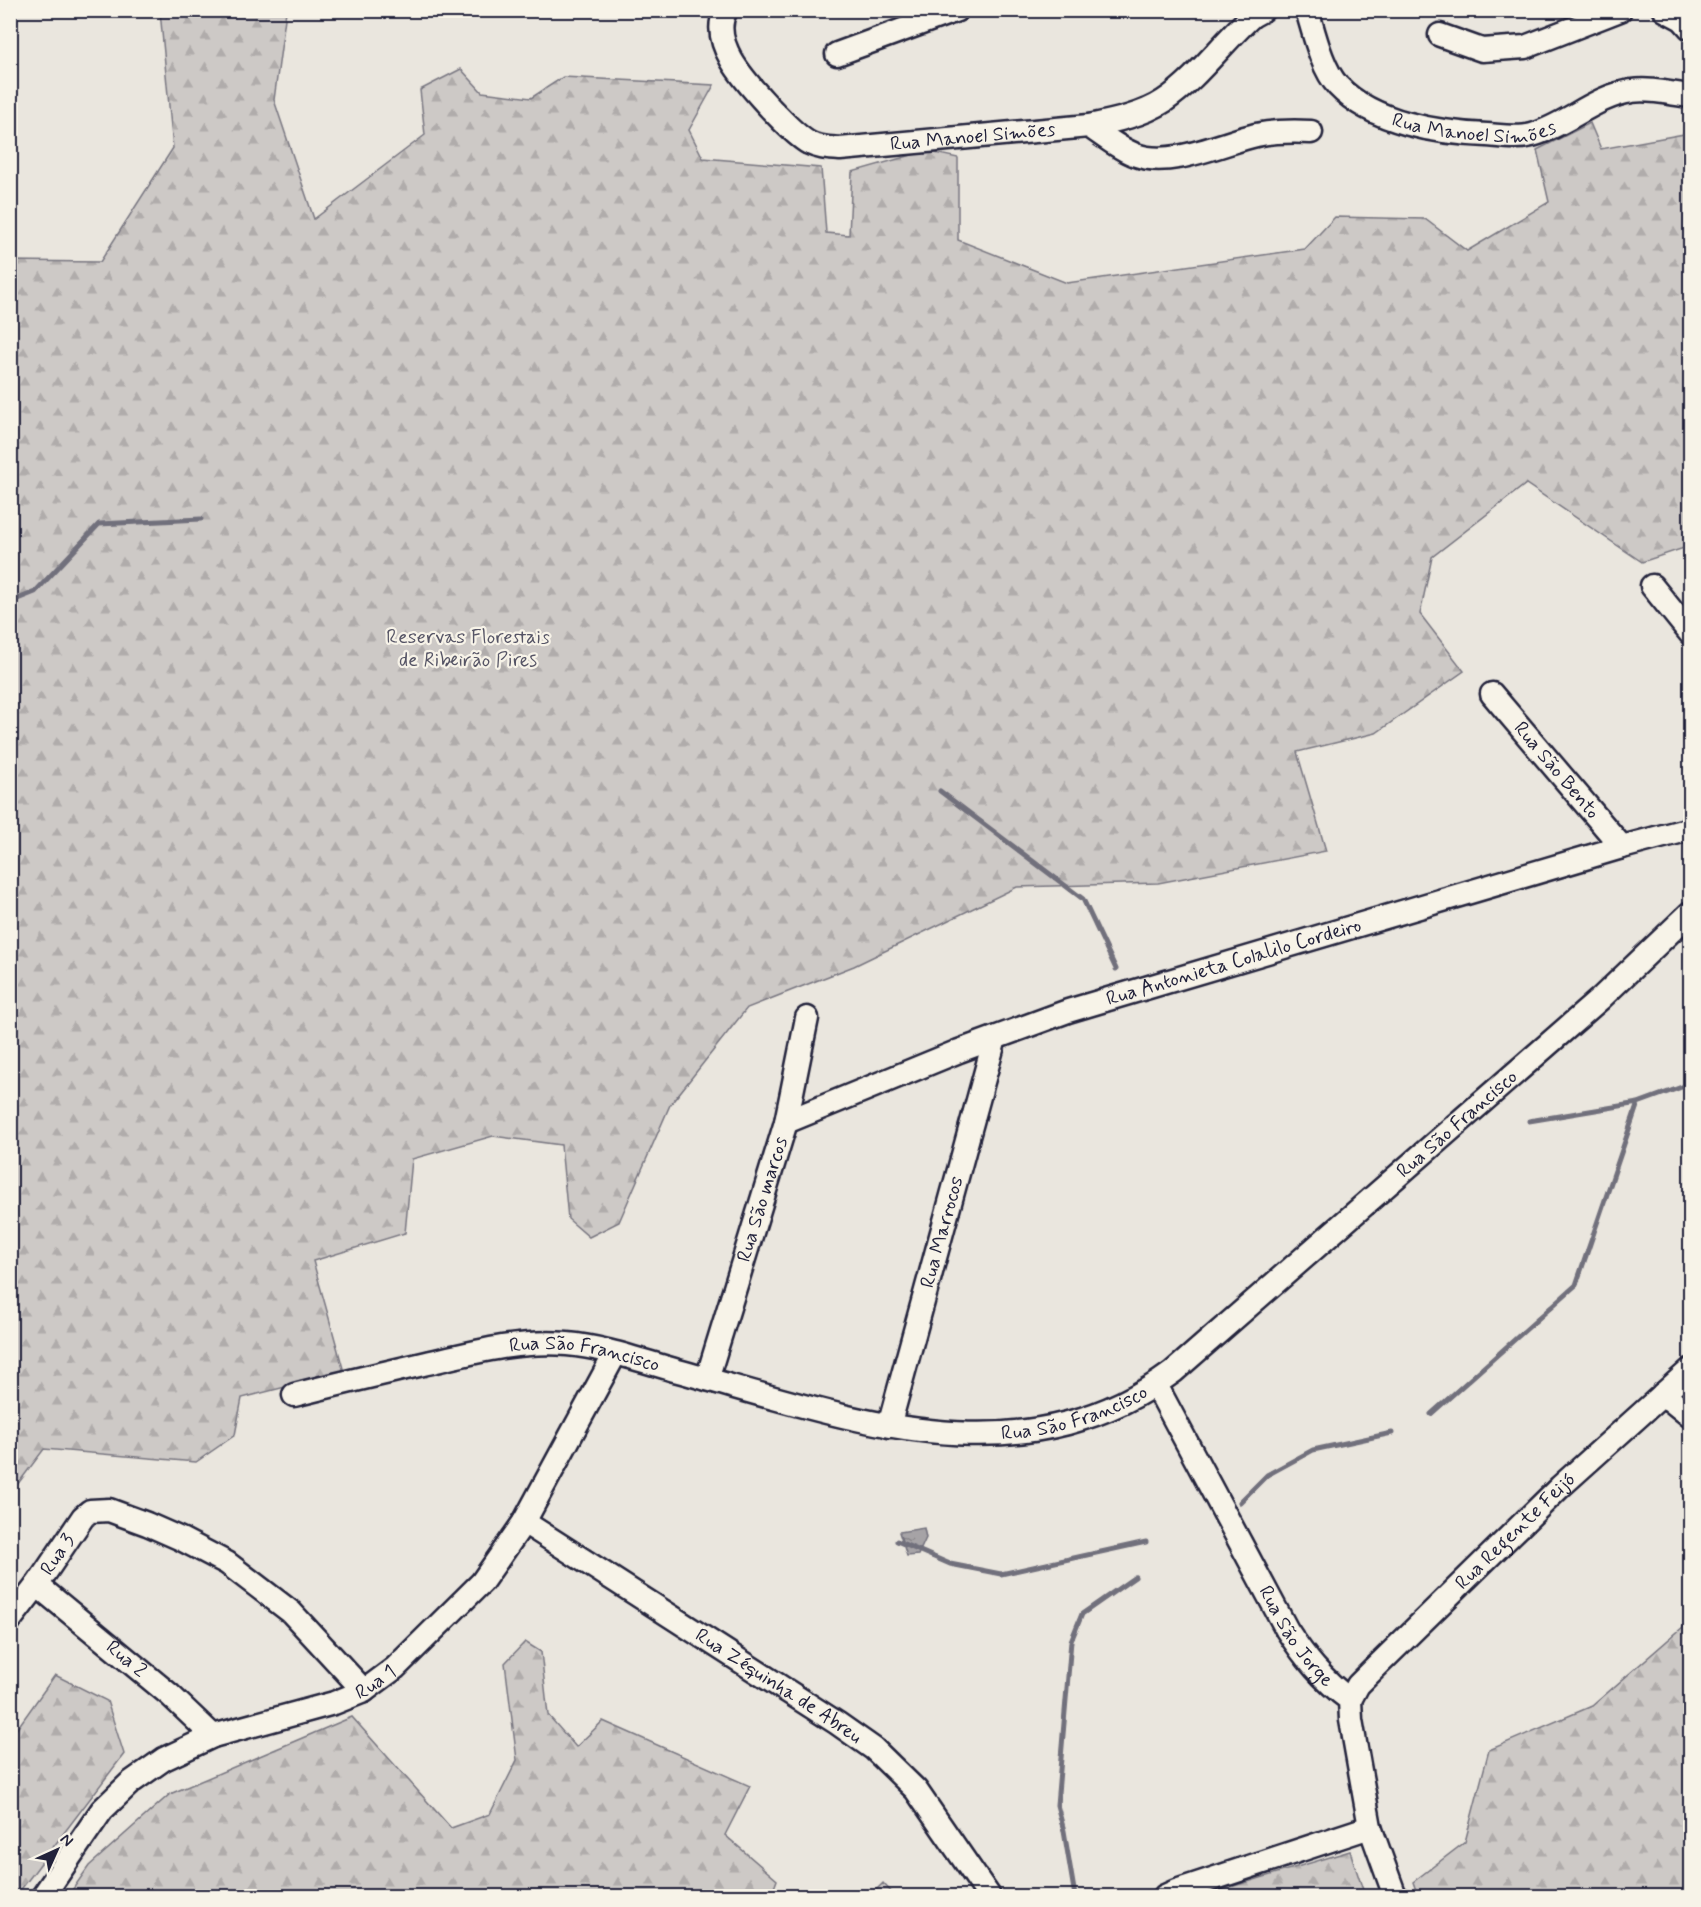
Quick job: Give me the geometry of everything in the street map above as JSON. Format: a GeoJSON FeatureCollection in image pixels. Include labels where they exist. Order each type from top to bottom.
{"type":"FeatureCollection","features":[{"type":"Feature","properties":{"kind":"street","name":"Rua Manoel Simões"},"geometry":{"type":"LineString","coordinates":[[726,10],[722,36],[743,79],[783,121],[807,142],[823,148],[840,149],[1089,126],[1119,120],[1164,101],[1196,75],[1252,16],[1263,10]]}},
{"type":"Feature","properties":{"kind":"street"},"geometry":{"type":"LineString","coordinates":[[837,54],[957,10]]}},
{"type":"Feature","properties":{"kind":"street","name":"Rua Manoel Simões"},"geometry":{"type":"LineString","coordinates":[[1307,10],[1320,50],[1338,86],[1373,110],[1398,121],[1429,129],[1455,134],[1530,136],[1614,95],[1633,90],[1690,96]]}},
{"type":"Feature","properties":{"kind":"street"},"geometry":{"type":"LineString","coordinates":[[1569,30],[1584,10]]}},
{"type":"Feature","properties":{"kind":"street"},"geometry":{"type":"LineString","coordinates":[[1440,35],[1482,50],[1525,47],[1620,10]]}},
{"type":"Feature","properties":{"kind":"street"},"geometry":{"type":"LineString","coordinates":[[1665,10],[1682,19],[1690,28]]}},
{"type":"Feature","properties":{"kind":"street"},"geometry":{"type":"LineString","coordinates":[[1089,126],[1114,144],[1136,155],[1157,159],[1192,153],[1281,130],[1311,132]]}},
{"type":"Feature","properties":{"kind":"street"},"geometry":{"type":"LineString","coordinates":[[1652,586],[1690,633]]}},
{"type":"Feature","properties":{"kind":"street","name":"Rua São Bento"},"geometry":{"type":"LineString","coordinates":[[1492,694],[1622,847]]}},
{"type":"Feature","properties":{"kind":"street","name":"Rua Antonieta Colalilo Cordeiro"},"geometry":{"type":"LineString","coordinates":[[786,1122],[1068,1011],[1622,847],[1690,829]]}},
{"type":"Feature","properties":{"kind":"street","name":"Rua São Francisco"},"geometry":{"type":"LineString","coordinates":[[294,1395],[515,1344],[569,1344],[615,1354],[794,1404],[889,1426],[948,1433],[989,1434],[1048,1428],[1087,1418],[1113,1408],[1156,1385],[1173,1372],[1600,999],[1690,913]]}},
{"type":"Feature","properties":{"kind":"street","name":"Rua São marcos"},"geometry":{"type":"LineString","coordinates":[[707,1379],[786,1122],[807,1018]]}},
{"type":"Feature","properties":{"kind":"street","name":"Rua Marrocos"},"geometry":{"type":"LineString","coordinates":[[889,1426],[995,1038]]}},
{"type":"Feature","properties":{"kind":"street","name":"Rua 1"},"geometry":{"type":"LineString","coordinates":[[43,1896],[102,1810],[130,1783],[164,1759],[213,1736],[334,1703],[364,1691],[395,1668],[482,1582],[524,1522],[615,1354]]}},
{"type":"Feature","properties":{"kind":"street","name":"Rua Regente Feijó"},"geometry":{"type":"LineString","coordinates":[[1350,1700],[1358,1685],[1560,1487],[1690,1370]]}},
{"type":"Feature","properties":{"kind":"street","name":"Rua São Jorge"},"geometry":{"type":"LineString","coordinates":[[1156,1385],[1292,1638],[1319,1675],[1350,1700],[1351,1720],[1370,1827],[1395,1896]]}},
{"type":"Feature","properties":{"kind":"street"},"geometry":{"type":"LineString","coordinates":[[1663,1394],[1690,1416]]}},
{"type":"Feature","properties":{"kind":"street","name":"Rua 3"},"geometry":{"type":"LineString","coordinates":[[10,1620],[83,1517],[90,1511],[109,1510],[182,1539],[227,1563],[291,1612],[364,1691]]}},
{"type":"Feature","properties":{"kind":"street","name":"Rua Zéquinha de Abreu"},"geometry":{"type":"LineString","coordinates":[[524,1522],[874,1749],[916,1790],[989,1896]]}},
{"type":"Feature","properties":{"kind":"street","name":"Rua 2"},"geometry":{"type":"LineString","coordinates":[[37,1585],[170,1695],[213,1736]]}},
{"type":"Feature","properties":{"kind":"street"},"geometry":{"type":"LineString","coordinates":[[1166,1896],[1370,1827]]}},
{"type":"Feature","properties":{"kind":"green space","name":"Reservas Florestais de Ribeirão Pires"},"geometry":{"type":"Polygon","coordinates":[[[160,11],[286,11],[274,100],[314,219],[425,135],[420,90],[461,69],[482,92],[531,98],[563,77],[714,85],[689,130],[703,158],[821,168],[826,233],[849,235],[852,172],[926,151],[958,158],[958,240],[1067,283],[1305,249],[1335,217],[1425,219],[1467,251],[1549,202],[1537,150],[1590,123],[1601,149],[1690,133],[1690,546],[1642,562],[1526,484],[1432,557],[1420,614],[1464,671],[1376,733],[1297,752],[1326,851],[1158,883],[1017,887],[854,966],[747,1008],[670,1105],[619,1222],[589,1237],[568,1219],[561,1145],[493,1136],[412,1159],[405,1233],[313,1261],[344,1372],[242,1398],[235,1435],[196,1462],[44,1449],[11,1493],[11,261],[100,262],[173,148],[160,11]]]}},
{"type":"Feature","properties":{"kind":"green space"},"geometry":{"type":"Polygon","coordinates":[[[1690,1621],[1690,1896],[1418,1896],[1413,1882],[1465,1842],[1489,1750],[1592,1706],[1690,1621]]]}},
{"type":"Feature","properties":{"kind":"green space"},"geometry":{"type":"Polygon","coordinates":[[[525,1642],[541,1652],[548,1715],[576,1747],[603,1721],[750,1786],[725,1835],[777,1880],[771,1896],[68,1896],[89,1866],[170,1794],[352,1717],[451,1828],[490,1814],[517,1760],[505,1663],[525,1642]]]}},
{"type":"Feature","properties":{"kind":"green space"},"geometry":{"type":"Polygon","coordinates":[[[55,1675],[107,1701],[124,1754],[16,1896],[11,1896],[11,1737],[55,1675]]]}},
{"type":"Feature","properties":{"kind":"green space"},"geometry":{"type":"Polygon","coordinates":[[[1350,1851],[1365,1896],[1201,1896],[1350,1851]]]}},
{"type":"Feature","properties":{"kind":"green space"},"geometry":{"type":"Polygon","coordinates":[[[883,1883],[895,1896],[870,1896],[883,1883]]]}},
{"type":"Feature","properties":{"kind":"water"},"geometry":{"type":"Polygon","coordinates":[[[924,1528],[926,1538],[918,1555],[907,1556],[899,1532],[924,1528]]]}},
{"type":"Feature","properties":{"kind":"waterway"},"geometry":{"type":"LineString","coordinates":[[10,602],[35,592],[99,524],[201,519]]}},
{"type":"Feature","properties":{"kind":"waterway"},"geometry":{"type":"LineString","coordinates":[[940,791],[1083,899],[1116,969]]}},
{"type":"Feature","properties":{"kind":"waterway"},"geometry":{"type":"LineString","coordinates":[[1431,1414],[1576,1285],[1638,1103],[1690,1084]]}},
{"type":"Feature","properties":{"kind":"waterway"},"geometry":{"type":"LineString","coordinates":[[1529,1121],[1638,1103]]}},
{"type":"Feature","properties":{"kind":"waterway"},"geometry":{"type":"LineString","coordinates":[[1240,1502],[1267,1475],[1313,1450],[1392,1433]]}},
{"type":"Feature","properties":{"kind":"waterway"},"geometry":{"type":"LineString","coordinates":[[897,1541],[950,1564],[1001,1574],[1146,1542]]}},
{"type":"Feature","properties":{"kind":"waterway"},"geometry":{"type":"LineString","coordinates":[[1075,1896],[1064,1831],[1057,1805],[1071,1641],[1082,1614],[1135,1577]]}}]}
